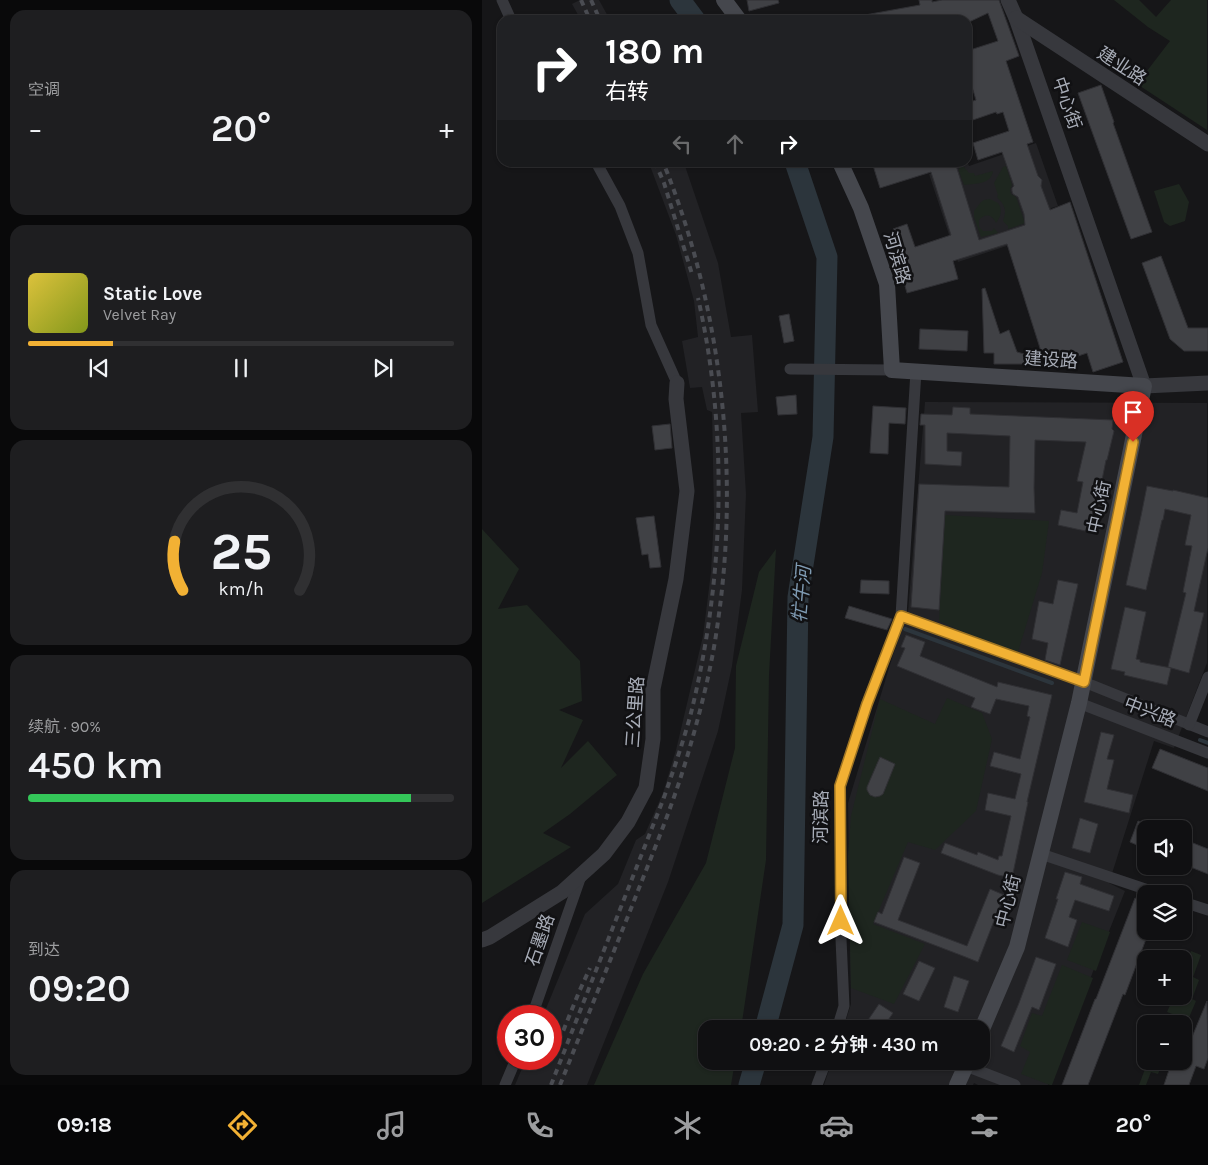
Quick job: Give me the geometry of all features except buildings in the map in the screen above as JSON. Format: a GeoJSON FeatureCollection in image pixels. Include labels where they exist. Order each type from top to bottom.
{"type":"FeatureCollection","features":[{"type":"Feature","properties":{"kind":"main road"},"geometry":{"type":"LineString","coordinates":[[724,0],[735,15]]}},
{"type":"Feature","properties":{"kind":"main road","name":"河滨路"},"geometry":{"type":"LineString","coordinates":[[842,167],[861,208],[887,284],[892,370]]}},
{"type":"Feature","properties":{"kind":"main road","name":"建设路"},"geometry":{"type":"LineString","coordinates":[[892,370],[1144,386]]}},
{"type":"Feature","properties":{"kind":"main road","name":"中心街"},"geometry":{"type":"LineString","coordinates":[[986,1020],[1017,947],[1079,703],[1144,386]]}},
{"type":"Feature","properties":{"kind":"main road"},"geometry":{"type":"LineString","coordinates":[[957,1085],[964,1070]]}},
{"type":"Feature","properties":{"kind":"street"},"geometry":{"type":"LineString","coordinates":[[502,0],[509,15]]}},
{"type":"Feature","properties":{"kind":"street","name":"中心街"},"geometry":{"type":"LineString","coordinates":[[1008,0],[1016,18],[1144,386]]}},
{"type":"Feature","properties":{"kind":"street","name":"建业路"},"geometry":{"type":"LineString","coordinates":[[1016,18],[1208,144]]}},
{"type":"Feature","properties":{"kind":"street"},"geometry":{"type":"LineString","coordinates":[[599,167],[620,206],[638,252],[651,325],[677,383]]}},
{"type":"Feature","properties":{"kind":"street"},"geometry":{"type":"LineString","coordinates":[[790,369],[892,370]]}},
{"type":"Feature","properties":{"kind":"street","name":"河滨路"},"geometry":{"type":"LineString","coordinates":[[840,1020],[844,1006],[841,939],[840,786],[867,704],[901,616],[916,371]]}},
{"type":"Feature","properties":{"kind":"street","name":"三公里路"},"geometry":{"type":"LineString","coordinates":[[482,940],[490,937],[562,892],[604,854],[628,822],[646,788],[653,739],[653,690],[676,579],[687,491],[676,398],[677,383]]}},
{"type":"Feature","properties":{"kind":"street","name":"建设路"},"geometry":{"type":"LineString","coordinates":[[1144,386],[1208,383]]}},
{"type":"Feature","properties":{"kind":"street"},"geometry":{"type":"LineString","coordinates":[[901,616],[1084,682],[1208,732]]}},
{"type":"Feature","properties":{"kind":"street"},"geometry":{"type":"LineString","coordinates":[[1189,725],[1208,677]]}},
{"type":"Feature","properties":{"kind":"street","name":"中兴路"},"geometry":{"type":"LineString","coordinates":[[1079,703],[1208,753]]}},
{"type":"Feature","properties":{"kind":"street"},"geometry":{"type":"LineString","coordinates":[[1041,854],[1137,886]]}},
{"type":"Feature","properties":{"kind":"street","name":"石墨路"},"geometry":{"type":"LineString","coordinates":[[536,1005],[581,874]]}},
{"type":"Feature","properties":{"kind":"street"},"geometry":{"type":"LineString","coordinates":[[1192,905],[1208,910]]}},
{"type":"Feature","properties":{"kind":"street"},"geometry":{"type":"LineString","coordinates":[[505,1085],[511,1070]]}},
{"type":"Feature","properties":{"kind":"street"},"geometry":{"type":"LineString","coordinates":[[816,1085],[822,1070]]}},
{"type":"Feature","properties":{"kind":"street"},"geometry":{"type":"LineString","coordinates":[[981,1070],[1015,1085]]}},
{"type":"Feature","properties":{"kind":"shaded area"},"geometry":{"type":"Polygon","coordinates":[[[580,0],[599,0],[607,15],[578,15],[572,4],[580,0]]]}},
{"type":"Feature","properties":{"kind":"shaded area"},"geometry":{"type":"Polygon","coordinates":[[[1114,0],[1139,0],[1156,17],[1171,0],[1207,0],[1207,130],[1137,84],[1170,41],[1148,27],[1114,0]]]}},
{"type":"Feature","properties":{"kind":"shaded area"},"geometry":{"type":"Polygon","coordinates":[[[1036,143],[1058,206],[1051,208],[1054,218],[1052,231],[958,262],[929,174],[950,167],[972,167],[972,165],[1036,143]]]}},
{"type":"Feature","properties":{"kind":"shaded area"},"geometry":{"type":"Polygon","coordinates":[[[1006,166],[1012,185],[1011,194],[1016,197],[1025,223],[1008,229],[1008,226],[1003,221],[1004,208],[997,197],[994,183],[1003,167],[1006,166]]]}},
{"type":"Feature","properties":{"kind":"shaded area"},"geometry":{"type":"Polygon","coordinates":[[[650,167],[685,167],[718,263],[731,337],[752,335],[758,412],[741,413],[746,494],[742,590],[732,666],[718,731],[668,882],[587,1085],[515,1085],[521,1070],[562,1070],[562,1005],[548,1005],[585,914],[618,884],[636,840],[645,834],[663,793],[676,750],[703,636],[711,572],[714,515],[712,412],[707,410],[702,387],[690,388],[682,341],[698,337],[694,301],[676,235],[650,167]]]}},
{"type":"Feature","properties":{"kind":"shaded area"},"geometry":{"type":"Polygon","coordinates":[[[960,167],[964,167],[969,173],[974,173],[975,176],[993,171],[992,176],[986,181],[964,185],[960,167]]]}},
{"type":"Feature","properties":{"kind":"shaded area"},"geometry":{"type":"Polygon","coordinates":[[[1179,184],[1189,202],[1185,221],[1170,226],[1164,222],[1154,191],[1179,184]]]}},
{"type":"Feature","properties":{"kind":"shaded area"},"geometry":{"type":"Polygon","coordinates":[[[990,199],[998,203],[1001,211],[1000,215],[996,223],[990,216],[984,216],[979,220],[979,227],[983,231],[992,231],[994,228],[998,233],[981,237],[974,217],[974,211],[981,202],[990,199]]]}},
{"type":"Feature","properties":{"kind":"shaded area"},"geometry":{"type":"Polygon","coordinates":[[[925,402],[1207,403],[1207,663],[1174,748],[1154,741],[1109,883],[1125,891],[1048,1085],[978,1085],[974,1083],[973,1085],[824,1085],[829,1070],[990,1070],[990,1020],[846,1020],[851,1004],[848,803],[908,612],[925,402]]]}},
{"type":"Feature","properties":{"kind":"shaded area"},"geometry":{"type":"Polygon","coordinates":[[[945,515],[1049,521],[1042,573],[1018,652],[983,641],[939,621],[945,515]]]}},
{"type":"Feature","properties":{"kind":"shaded area"},"geometry":{"type":"Polygon","coordinates":[[[482,529],[519,569],[498,609],[527,605],[580,661],[582,701],[559,710],[583,720],[561,768],[588,741],[617,775],[570,814],[543,833],[571,847],[482,903],[482,529]]]}},
{"type":"Feature","properties":{"kind":"shaded area"},"geometry":{"type":"Polygon","coordinates":[[[776,549],[769,675],[766,860],[742,1020],[698,1020],[698,1070],[734,1070],[731,1085],[594,1085],[643,974],[706,863],[735,748],[736,666],[759,572],[776,549]]]}},
{"type":"Feature","properties":{"kind":"shaded area"},"geometry":{"type":"Polygon","coordinates":[[[947,698],[982,713],[992,739],[976,811],[935,850],[908,842],[873,924],[925,944],[894,1004],[851,988],[848,856],[851,816],[880,699],[935,724],[947,698]]]}},
{"type":"Feature","properties":{"kind":"shaded area"},"geometry":{"type":"Polygon","coordinates":[[[1082,922],[1110,932],[1096,971],[1067,960],[1082,922]]]}},
{"type":"Feature","properties":{"kind":"shaded area"},"geometry":{"type":"Polygon","coordinates":[[[1192,951],[1201,955],[1193,977],[1199,980],[1192,999],[1192,951]]]}},
{"type":"Feature","properties":{"kind":"shaded area"},"geometry":{"type":"Polygon","coordinates":[[[1062,965],[1093,978],[1052,1085],[1050,1085],[1021,1074],[1030,1052],[1020,1046],[1032,1013],[1042,1016],[1062,965]]]}},
{"type":"Feature","properties":{"kind":"shaded area"},"geometry":{"type":"Polygon","coordinates":[[[1192,999],[1196,1001],[1190,1015],[1175,1015],[1167,1012],[1170,1005],[1192,1005],[1192,999]]]}},
{"type":"Feature","properties":{"kind":"shaded area"},"geometry":{"type":"Polygon","coordinates":[[[1145,1070],[1160,1070],[1158,1074],[1151,1072],[1146,1085],[1139,1085],[1145,1070]]]}},
{"type":"Feature","properties":{"kind":"waterway","name":"牤牛河"},"geometry":{"type":"LineString","coordinates":[[680,0],[691,15]]}},
{"type":"Feature","properties":{"kind":"waterway","name":"牤牛河"},"geometry":{"type":"LineString","coordinates":[[767,1020],[793,925],[798,597],[823,437],[827,257],[797,167]]}},
{"type":"Feature","properties":{"kind":"waterway"},"geometry":{"type":"LineString","coordinates":[[905,629],[1052,683]]}},
{"type":"Feature","properties":{"kind":"waterway"},"geometry":{"type":"LineString","coordinates":[[1200,740],[1208,743]]}},
{"type":"Feature","properties":{"kind":"waterway","name":"牤牛河"},"geometry":{"type":"LineString","coordinates":[[749,1085],[753,1070]]}},
{"type":"Feature","properties":{"kind":"railway"},"geometry":{"type":"LineString","coordinates":[[581,0],[588,15]]}},
{"type":"Feature","properties":{"kind":"railway"},"geometry":{"type":"LineString","coordinates":[[591,0],[598,15]]}},
{"type":"Feature","properties":{"kind":"railway"},"geometry":{"type":"LineString","coordinates":[[657,167],[664,183],[692,274]]}},
{"type":"Feature","properties":{"kind":"railway"},"geometry":{"type":"LineString","coordinates":[[560,1085],[675,795],[701,707],[718,621],[724,564],[727,506],[726,447],[720,388],[712,330],[699,272],[683,216],[665,167]]}},
{"type":"Feature","properties":{"kind":"railway"},"geometry":{"type":"LineString","coordinates":[[551,1085],[663,800],[690,717],[701,666],[710,614],[716,561],[718,455],[715,402],[698,298]]}},
{"type":"Feature","properties":{"kind":"railway"},"geometry":{"type":"LineString","coordinates":[[562,1034],[590,968]]}},
{"type":"Feature","properties":{"kind":"route"},"geometry":{"type":"LineString","coordinates":[[841,921],[840,786],[867,704],[901,616],[1084,682],[1133,442]]}}]}
